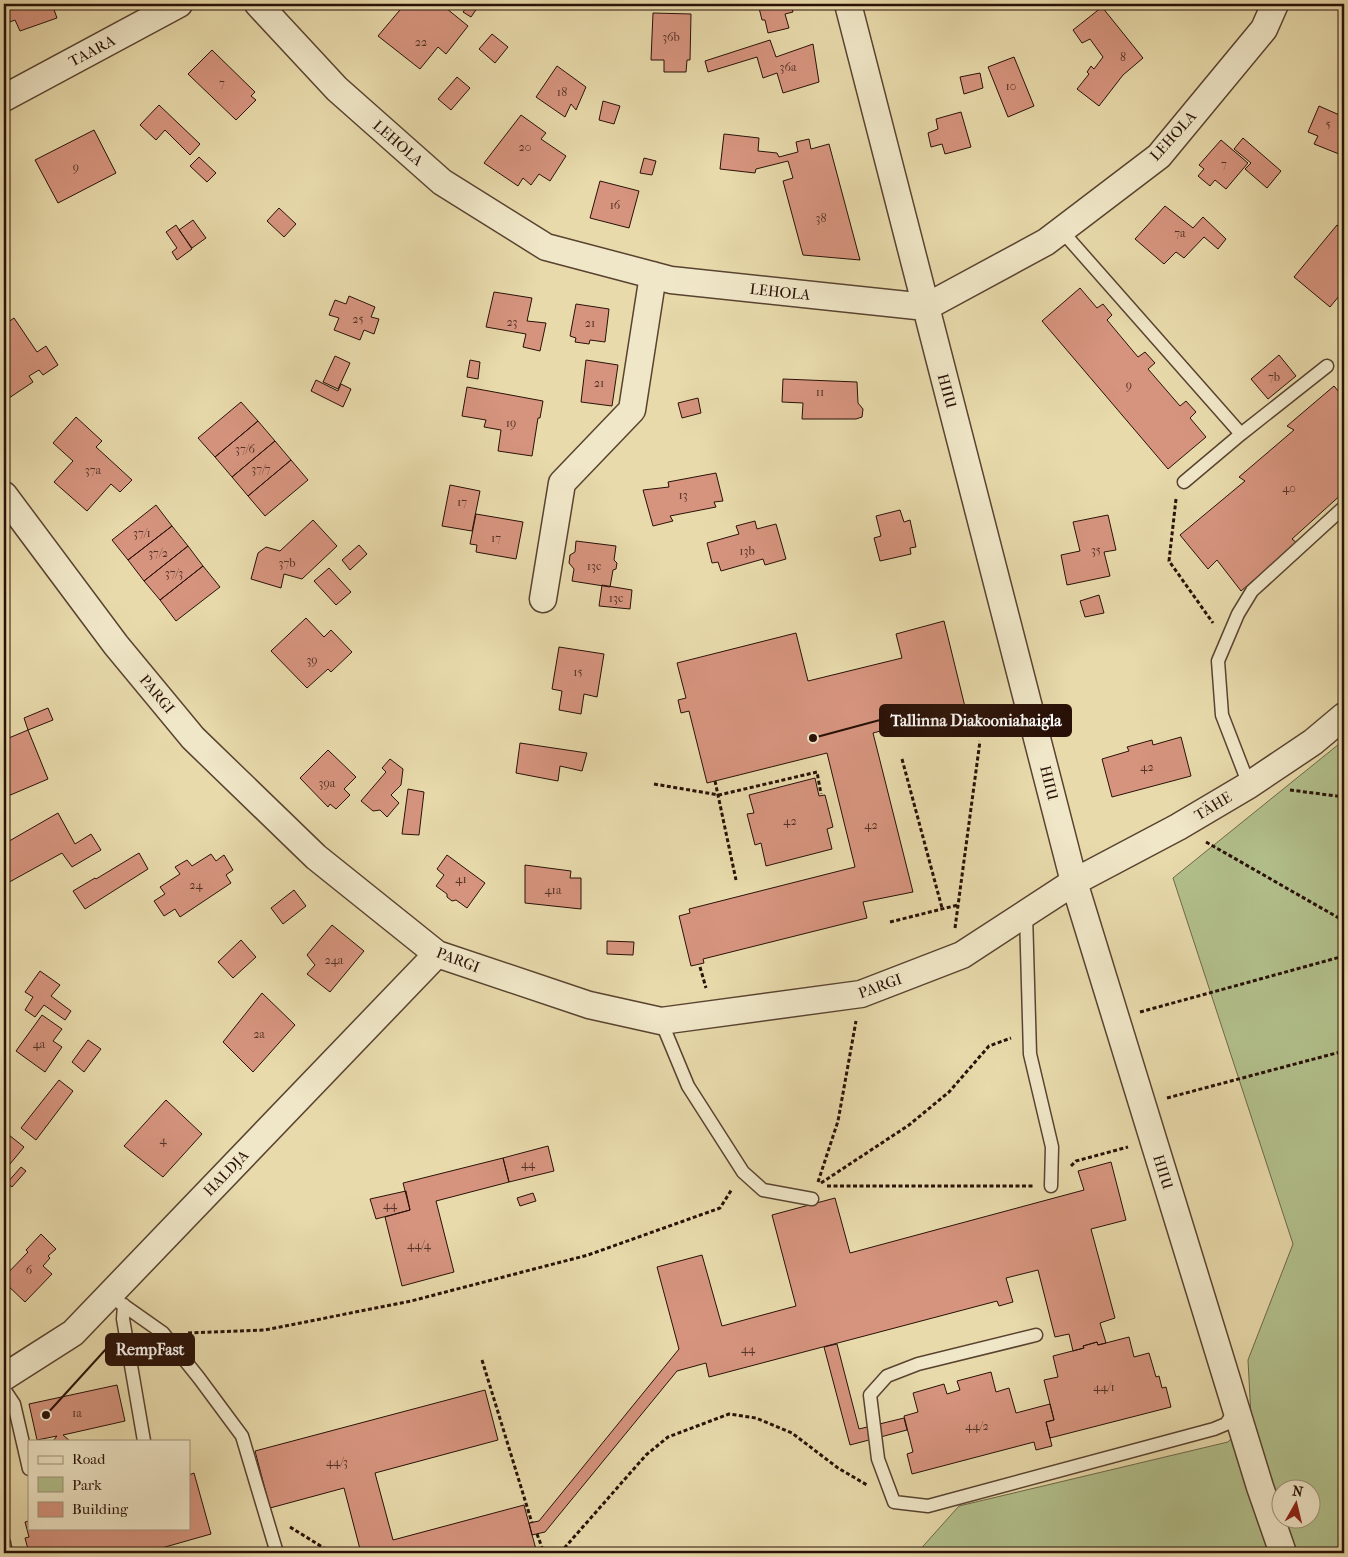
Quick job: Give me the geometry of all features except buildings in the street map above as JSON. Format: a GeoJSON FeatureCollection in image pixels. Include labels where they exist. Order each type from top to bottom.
{"type":"FeatureCollection","features":[{"type":"Feature","properties":{"kind":"street","name":"TAARA"},"geometry":{"type":"LineString","coordinates":[[4,98],[179,4]]}},
{"type":"Feature","properties":{"kind":"street","name":"LEHOLA"},"geometry":{"type":"LineString","coordinates":[[258,4],[337,90],[442,182],[546,247],[671,280],[926,307],[1046,242],[1158,156],[1264,29],[1275,4]]}},
{"type":"Feature","properties":{"kind":"street","name":"HIIU"},"geometry":{"type":"LineString","coordinates":[[848,4],[1074,882],[1260,1487],[1283,1553]]}},
{"type":"Feature","properties":{"kind":"street"},"geometry":{"type":"LineString","coordinates":[[543,598],[562,482],[632,410],[653,275]]}},
{"type":"Feature","properties":{"kind":"street","name":"PARGI"},"geometry":{"type":"LineString","coordinates":[[4,494],[116,645],[192,738],[316,857],[437,954],[588,1005],[661,1021],[861,994],[962,955],[1074,882]]}},
{"type":"Feature","properties":{"kind":"street","name":"TÄHE"},"geometry":{"type":"LineString","coordinates":[[1074,882],[1178,827],[1249,785],[1313,742],[1344,716]]}},
{"type":"Feature","properties":{"kind":"street","name":"HALDJA"},"geometry":{"type":"LineString","coordinates":[[4,1377],[73,1333],[116,1300],[437,954]]}},
{"type":"Feature","properties":{"kind":"lane"},"geometry":{"type":"LineString","coordinates":[[1061,230],[1241,434]]}},
{"type":"Feature","properties":{"kind":"lane"},"geometry":{"type":"LineString","coordinates":[[1184,482],[1327,366]]}},
{"type":"Feature","properties":{"kind":"lane"},"geometry":{"type":"LineString","coordinates":[[1249,785],[1222,715],[1218,661],[1238,614],[1252,591],[1344,507]]}},
{"type":"Feature","properties":{"kind":"lane"},"geometry":{"type":"LineString","coordinates":[[1026,914],[1030,1054],[1052,1147],[1051,1186]]}},
{"type":"Feature","properties":{"kind":"lane"},"geometry":{"type":"LineString","coordinates":[[661,1021],[688,1086],[743,1172],[763,1190],[812,1200]]}},
{"type":"Feature","properties":{"kind":"lane"},"geometry":{"type":"LineString","coordinates":[[116,1300],[163,1333],[242,1436],[277,1553]]}},
{"type":"Feature","properties":{"kind":"lane"},"geometry":{"type":"LineString","coordinates":[[116,1300],[123,1319],[144,1440]]}},
{"type":"Feature","properties":{"kind":"lane"},"geometry":{"type":"LineString","coordinates":[[1036,1335],[910,1367],[887,1376],[870,1396],[878,1459],[894,1502],[928,1506],[1214,1429],[1226,1424],[1236,1408]]}},
{"type":"Feature","properties":{"kind":"lane"},"geometry":{"type":"LineString","coordinates":[[4,1389],[14,1404],[28,1464]]}},
{"type":"Feature","properties":{"kind":"lane"},"geometry":{"type":"LineString","coordinates":[[4,1543],[6,1553]]}},
{"type":"Feature","properties":{"kind":"path"},"geometry":{"type":"LineString","coordinates":[[1184,482],[1177,495],[1168,561],[1226,642]]}},
{"type":"Feature","properties":{"kind":"path"},"geometry":{"type":"LineString","coordinates":[[955,931],[980,741]]}},
{"type":"Feature","properties":{"kind":"path"},"geometry":{"type":"LineString","coordinates":[[902,759],[942,908]]}},
{"type":"Feature","properties":{"kind":"path"},"geometry":{"type":"LineString","coordinates":[[654,784],[718,794],[817,772],[821,794]]}},
{"type":"Feature","properties":{"kind":"path"},"geometry":{"type":"LineString","coordinates":[[716,781],[736,880]]}},
{"type":"Feature","properties":{"kind":"path"},"geometry":{"type":"LineString","coordinates":[[1249,785],[1344,797]]}},
{"type":"Feature","properties":{"kind":"path"},"geometry":{"type":"LineString","coordinates":[[1178,827],[1344,921]]}},
{"type":"Feature","properties":{"kind":"path"},"geometry":{"type":"LineString","coordinates":[[890,922],[958,905]]}},
{"type":"Feature","properties":{"kind":"path"},"geometry":{"type":"LineString","coordinates":[[1116,1018],[1344,956]]}},
{"type":"Feature","properties":{"kind":"path"},"geometry":{"type":"LineString","coordinates":[[700,967],[708,996]]}},
{"type":"Feature","properties":{"kind":"path"},"geometry":{"type":"LineString","coordinates":[[816,1186],[838,1121],[861,994]]}},
{"type":"Feature","properties":{"kind":"path"},"geometry":{"type":"LineString","coordinates":[[816,1186],[909,1125],[949,1092],[989,1046],[1009,1038],[1029,1038]]}},
{"type":"Feature","properties":{"kind":"path"},"geometry":{"type":"LineString","coordinates":[[1143,1104],[1344,1051]]}},
{"type":"Feature","properties":{"kind":"path"},"geometry":{"type":"LineString","coordinates":[[816,1186],[1051,1186],[1076,1161],[1154,1140]]}},
{"type":"Feature","properties":{"kind":"path"},"geometry":{"type":"LineString","coordinates":[[163,1333],[265,1330],[410,1301],[588,1255],[720,1208],[743,1172]]}},
{"type":"Feature","properties":{"kind":"path"},"geometry":{"type":"LineString","coordinates":[[482,1360],[532,1522]]}},
{"type":"Feature","properties":{"kind":"path"},"geometry":{"type":"LineString","coordinates":[[560,1553],[646,1455],[668,1437],[729,1414],[756,1418],[792,1433],[838,1468],[894,1502]]}},
{"type":"Feature","properties":{"kind":"path"},"geometry":{"type":"LineString","coordinates":[[264,1510],[332,1553]]}},
{"type":"Feature","properties":{"kind":"path"},"geometry":{"type":"LineString","coordinates":[[537,1534],[544,1553]]}},
{"type":"Feature","properties":{"kind":"green space"},"geometry":{"type":"Polygon","coordinates":[[[1344,740],[1344,1553],[917,1553],[959,1506],[1228,1442],[1251,1417],[1248,1360],[1293,1244],[1173,878],[1344,740]]]}},
{"type":"Feature","properties":{"kind":"place","name":"Tallinna Diakooniahaigla"},"geometry":{"type":"Point","coordinates":[813,738]}},
{"type":"Feature","properties":{"kind":"place","name":"RempFast"},"geometry":{"type":"Point","coordinates":[46,1415]}}]}
